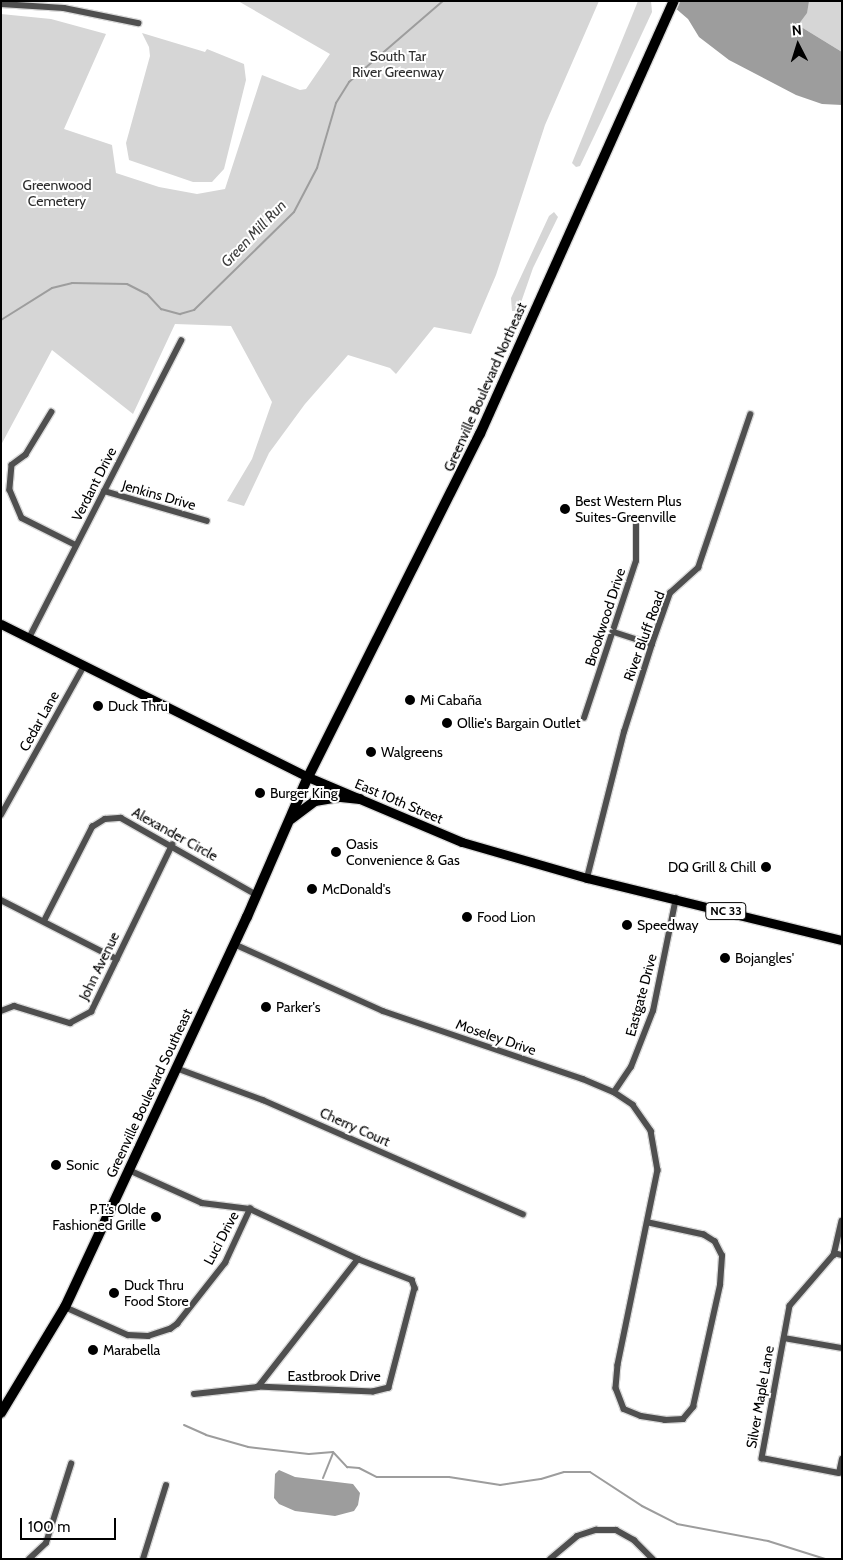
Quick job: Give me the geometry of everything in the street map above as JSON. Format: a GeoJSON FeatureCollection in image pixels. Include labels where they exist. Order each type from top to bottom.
{"type":"FeatureCollection","features":[{"type":"Feature","properties":{"kind":"highway","name":"Greenville Boulevard Northeast"},"geometry":{"type":"LineString","coordinates":[[308,777],[448,501],[674,1]]}},
{"type":"Feature","properties":{"kind":"highway","name":"Greenville Boulevard Southeast"},"geometry":{"type":"LineString","coordinates":[[3,1407],[64,1308],[257,895],[308,777]]}},
{"type":"Feature","properties":{"kind":"highway"},"geometry":{"type":"LineString","coordinates":[[288,822],[315,801],[341,797],[360,799]]}},
{"type":"Feature","properties":{"kind":"main road","name":"East 10th Street"},"geometry":{"type":"LineString","coordinates":[[1,624],[308,777],[462,842],[587,878],[676,898],[842,940]]}},
{"type":"Feature","properties":{"kind":"street"},"geometry":{"type":"LineString","coordinates":[[1,4],[64,8],[138,23]]}},
{"type":"Feature","properties":{"kind":"street","name":"Verdant Drive"},"geometry":{"type":"LineString","coordinates":[[29,638],[181,341]]}},
{"type":"Feature","properties":{"kind":"street"},"geometry":{"type":"LineString","coordinates":[[52,412],[26,455],[12,465],[10,490],[22,518],[76,545]]}},
{"type":"Feature","properties":{"kind":"street","name":"River Bluff Road"},"geometry":{"type":"LineString","coordinates":[[587,878],[624,732],[652,644],[670,593],[698,568],[750,415]]}},
{"type":"Feature","properties":{"kind":"street","name":"Jenkins Drive"},"geometry":{"type":"LineString","coordinates":[[104,491],[207,521]]}},
{"type":"Feature","properties":{"kind":"street","name":"Brookwood Drive"},"geometry":{"type":"LineString","coordinates":[[584,718],[636,562],[636,521]]}},
{"type":"Feature","properties":{"kind":"street"},"geometry":{"type":"LineString","coordinates":[[614,632],[652,644]]}},
{"type":"Feature","properties":{"kind":"street","name":"Cedar Lane"},"geometry":{"type":"LineString","coordinates":[[1,815],[84,666]]}},
{"type":"Feature","properties":{"kind":"street","name":"Alexander Circle"},"geometry":{"type":"LineString","coordinates":[[44,921],[92,827],[105,819],[121,818],[172,844],[257,895]]}},
{"type":"Feature","properties":{"kind":"street","name":"John Avenue"},"geometry":{"type":"LineString","coordinates":[[1,1011],[14,1006],[62,1022],[81,1019],[91,1012],[172,844]]}},
{"type":"Feature","properties":{"kind":"street","name":"Eastgate Drive"},"geometry":{"type":"LineString","coordinates":[[614,1092],[631,1067],[653,1011],[676,898]]}},
{"type":"Feature","properties":{"kind":"street"},"geometry":{"type":"LineString","coordinates":[[1,900],[117,958]]}},
{"type":"Feature","properties":{"kind":"street","name":"Moseley Drive"},"geometry":{"type":"LineString","coordinates":[[234,944],[382,1011],[614,1092],[633,1105],[653,1138],[658,1170],[649,1223],[618,1365],[616,1388],[624,1408],[640,1416],[666,1420],[683,1419],[694,1407],[720,1285],[722,1256],[714,1242],[704,1235],[649,1223]]}},
{"type":"Feature","properties":{"kind":"street","name":"Cherry Court"},"geometry":{"type":"LineString","coordinates":[[176,1068],[263,1100],[523,1214]]}},
{"type":"Feature","properties":{"kind":"street","name":"Eastbrook Drive"},"geometry":{"type":"LineString","coordinates":[[129,1170],[202,1203],[250,1209],[358,1259],[412,1280],[415,1288],[389,1388],[373,1392],[258,1387],[194,1394]]}},
{"type":"Feature","properties":{"kind":"street","name":"Luci Drive"},"geometry":{"type":"LineString","coordinates":[[64,1308],[128,1335],[148,1336],[170,1328],[177,1324],[225,1263],[250,1209]]}},
{"type":"Feature","properties":{"kind":"street","name":"Silver Maple Lane"},"geometry":{"type":"LineString","coordinates":[[842,1221],[834,1253],[823,1272],[790,1306],[762,1458],[839,1472],[842,1460]]}},
{"type":"Feature","properties":{"kind":"street"},"geometry":{"type":"LineString","coordinates":[[834,1253],[842,1255]]}},
{"type":"Feature","properties":{"kind":"street","name":"Eastbrook Drive"},"geometry":{"type":"LineString","coordinates":[[258,1387],[358,1259]]}},
{"type":"Feature","properties":{"kind":"street","name":"Silver Maple Lane"},"geometry":{"type":"LineString","coordinates":[[784,1338],[842,1348]]}},
{"type":"Feature","properties":{"kind":"street"},"geometry":{"type":"LineString","coordinates":[[29,1559],[46,1543],[71,1464]]}},
{"type":"Feature","properties":{"kind":"street"},"geometry":{"type":"LineString","coordinates":[[143,1559],[166,1485]]}},
{"type":"Feature","properties":{"kind":"street"},"geometry":{"type":"LineString","coordinates":[[550,1559],[577,1536],[609,1530],[616,1530],[634,1540],[653,1559]]}},
{"type":"Feature","properties":{"kind":"green space"},"geometry":{"type":"Polygon","coordinates":[[[238,1],[599,1],[545,125],[496,275],[471,334],[434,327],[396,374],[390,368],[348,355],[305,404],[269,453],[244,506],[227,501],[252,459],[272,402],[231,326],[175,324],[133,414],[52,350],[1,445],[1,14],[51,19],[106,34],[64,129],[112,145],[116,173],[159,187],[197,194],[225,189],[262,75],[300,90],[306,89],[330,54],[238,1]]]}},
{"type":"Feature","properties":{"kind":"green space"},"geometry":{"type":"Polygon","coordinates":[[[638,1],[651,1],[652,12],[580,166],[576,167],[572,163],[638,1]]]}},
{"type":"Feature","properties":{"kind":"green space"},"geometry":{"type":"Polygon","coordinates":[[[781,1],[842,1],[842,52],[798,25],[781,1]]]}},
{"type":"Feature","properties":{"kind":"green space"},"geometry":{"type":"Polygon","coordinates":[[[142,33],[205,52],[207,49],[244,64],[246,80],[224,169],[212,182],[193,182],[129,160],[126,143],[150,56],[149,47],[142,33]]]}},
{"type":"Feature","properties":{"kind":"green space"},"geometry":{"type":"Polygon","coordinates":[[[554,212],[558,217],[533,268],[518,311],[512,311],[511,298],[549,216],[554,212]]]}},
{"type":"Feature","properties":{"kind":"shaded area"},"geometry":{"type":"Polygon","coordinates":[[[667,1],[809,1],[807,13],[798,25],[842,52],[842,105],[822,104],[796,95],[729,60],[699,37],[688,19],[667,1]]]}},
{"type":"Feature","properties":{"kind":"shaded area"},"geometry":{"type":"Polygon","coordinates":[[[279,1470],[295,1477],[353,1484],[360,1493],[358,1505],[354,1511],[335,1516],[295,1511],[279,1504],[274,1498],[275,1474],[279,1470]]]}},
{"type":"Feature","properties":{"kind":"waterway","name":"Green Mill Run"},"geometry":{"type":"LineString","coordinates":[[1,320],[52,288],[72,283],[127,284],[147,294],[161,309],[180,314],[194,310],[294,212],[317,168],[336,103],[349,82],[443,1]]}},
{"type":"Feature","properties":{"kind":"waterway"},"geometry":{"type":"LineString","coordinates":[[184,1425],[206,1435],[248,1447],[309,1454],[333,1452]]}},
{"type":"Feature","properties":{"kind":"waterway"},"geometry":{"type":"LineString","coordinates":[[333,1452],[347,1467],[359,1468],[377,1477],[449,1477],[500,1485],[541,1479],[564,1472],[590,1472],[642,1506],[677,1524],[768,1541],[825,1559]]}},
{"type":"Feature","properties":{"kind":"waterway"},"geometry":{"type":"LineString","coordinates":[[323,1478],[333,1453]]}},
{"type":"Feature","properties":{"kind":"place","name":"Best Western Plus Suites-Greenville"},"geometry":{"type":"Point","coordinates":[565,509]}},
{"type":"Feature","properties":{"kind":"place","name":"Mi Cabaña"},"geometry":{"type":"Point","coordinates":[410,700]}},
{"type":"Feature","properties":{"kind":"place","name":"Duck Thru"},"geometry":{"type":"Point","coordinates":[98,706]}},
{"type":"Feature","properties":{"kind":"place","name":"Ollie's Bargain Outlet"},"geometry":{"type":"Point","coordinates":[447,723]}},
{"type":"Feature","properties":{"kind":"place","name":"Walgreens"},"geometry":{"type":"Point","coordinates":[371,752]}},
{"type":"Feature","properties":{"kind":"place","name":"Burger King"},"geometry":{"type":"Point","coordinates":[260,793]}},
{"type":"Feature","properties":{"kind":"place","name":"Oasis Convenience & Gas"},"geometry":{"type":"Point","coordinates":[336,852]}},
{"type":"Feature","properties":{"kind":"place","name":"DQ Grill & Chill"},"geometry":{"type":"Point","coordinates":[766,867]}},
{"type":"Feature","properties":{"kind":"place","name":"McDonald's"},"geometry":{"type":"Point","coordinates":[312,889]}},
{"type":"Feature","properties":{"kind":"place","name":"Food Lion"},"geometry":{"type":"Point","coordinates":[467,917]}},
{"type":"Feature","properties":{"kind":"place","name":"Speedway"},"geometry":{"type":"Point","coordinates":[627,925]}},
{"type":"Feature","properties":{"kind":"place","name":"Bojangles'"},"geometry":{"type":"Point","coordinates":[725,958]}},
{"type":"Feature","properties":{"kind":"place","name":"Parker's"},"geometry":{"type":"Point","coordinates":[266,1007]}},
{"type":"Feature","properties":{"kind":"place","name":"Sonic"},"geometry":{"type":"Point","coordinates":[56,1165]}},
{"type":"Feature","properties":{"kind":"place","name":"P.T.’s Olde Fashioned Grille"},"geometry":{"type":"Point","coordinates":[156,1217]}},
{"type":"Feature","properties":{"kind":"place","name":"Duck Thru Food Store"},"geometry":{"type":"Point","coordinates":[114,1293]}},
{"type":"Feature","properties":{"kind":"place","name":"Marabella"},"geometry":{"type":"Point","coordinates":[93,1350]}},
{"type":"Feature","properties":{"kind":"park label","name":"South Tar River Greenway"},"geometry":{"type":"Point","coordinates":[398,64]}},
{"type":"Feature","properties":{"kind":"park label","name":"Greenwood Cemetery"},"geometry":{"type":"Point","coordinates":[57,194]}}]}
